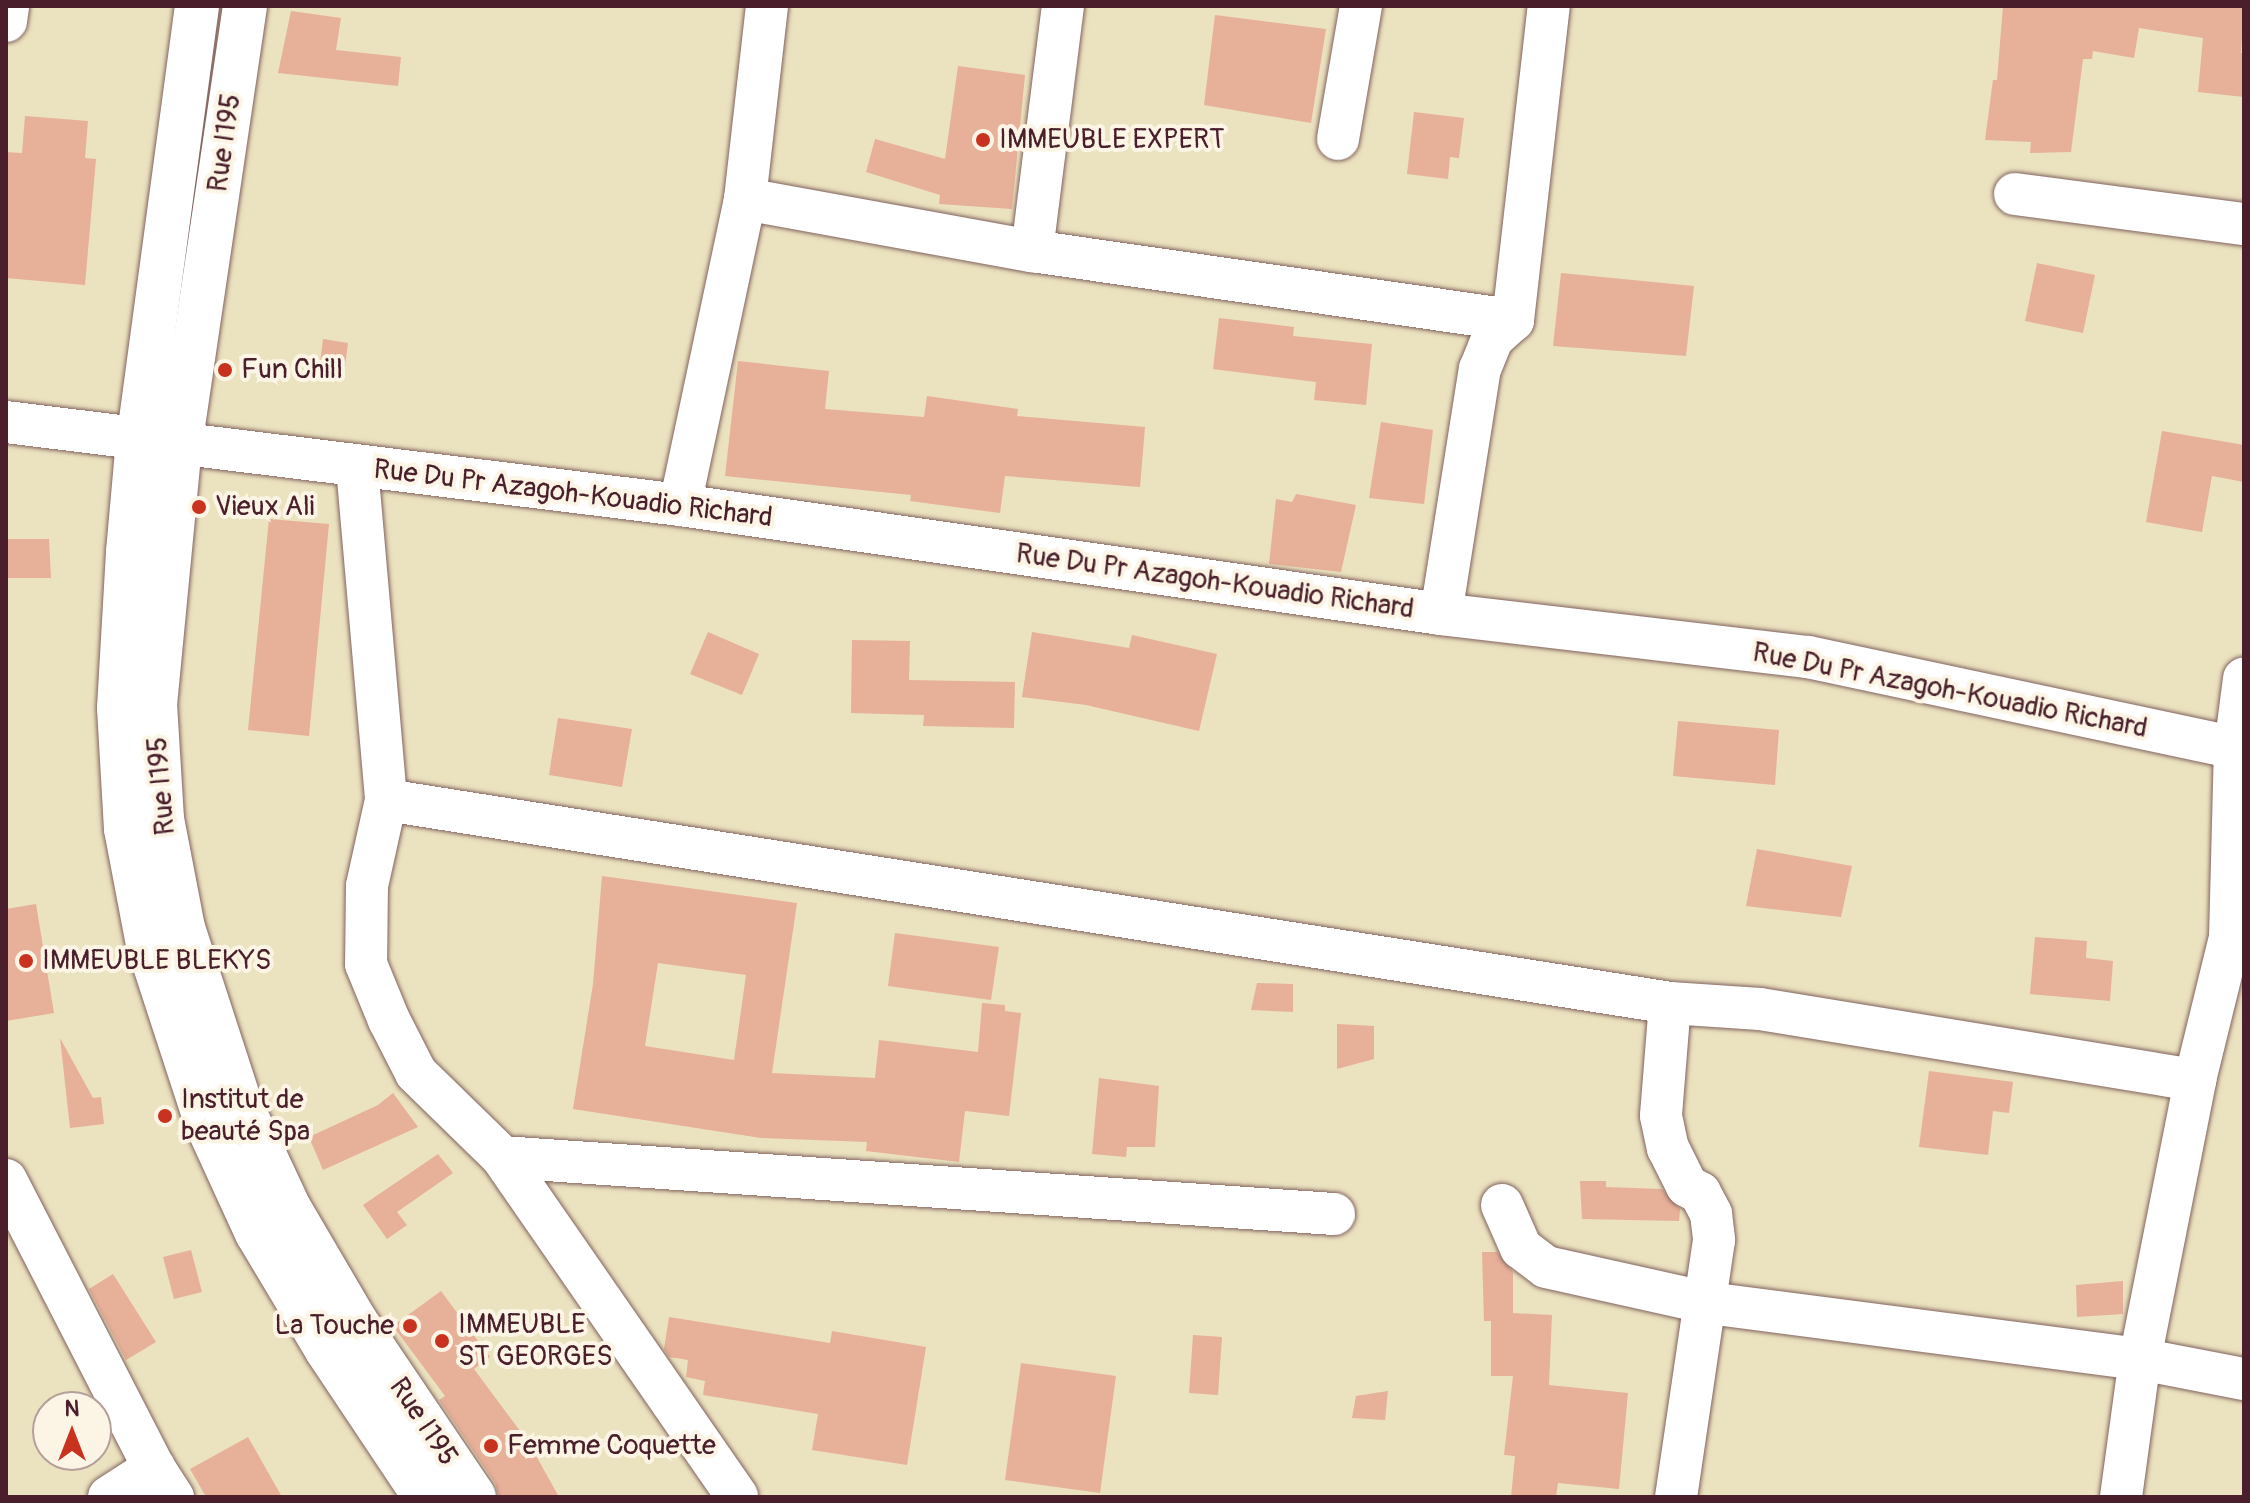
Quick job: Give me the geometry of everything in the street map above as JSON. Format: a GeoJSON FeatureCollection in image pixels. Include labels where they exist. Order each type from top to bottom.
{"type":"FeatureCollection","features":[{"type":"Feature","properties":{"kind":"main road","name":"Rue I195"},"geometry":{"type":"LineString","coordinates":[[197,6],[138,440],[119,708],[126,829],[148,944],[207,1124],[257,1233],[327,1350],[425,1497]]}},
{"type":"Feature","properties":{"kind":"main road","name":"Rue I195"},"geometry":{"type":"LineString","coordinates":[[245,6],[180,445],[155,704],[162,819],[183,928],[240,1103],[289,1208],[356,1322],[474,1497]]}},
{"type":"Feature","properties":{"kind":"street"},"geometry":{"type":"LineString","coordinates":[[6,21],[8,6]]}},
{"type":"Feature","properties":{"kind":"street"},"geometry":{"type":"LineString","coordinates":[[680,505],[745,199],[767,6]]}},
{"type":"Feature","properties":{"kind":"street"},"geometry":{"type":"LineString","coordinates":[[1032,251],[1063,6]]}},
{"type":"Feature","properties":{"kind":"street"},"geometry":{"type":"LineString","coordinates":[[1338,139],[1361,6]]}},
{"type":"Feature","properties":{"kind":"street"},"geometry":{"type":"LineString","coordinates":[[1441,614],[1480,369],[1492,339],[1513,320],[1549,6]]}},
{"type":"Feature","properties":{"kind":"street"},"geometry":{"type":"LineString","coordinates":[[2015,194],[2244,224]]}},
{"type":"Feature","properties":{"kind":"street"},"geometry":{"type":"LineString","coordinates":[[745,199],[1032,251],[1513,320]]}},
{"type":"Feature","properties":{"kind":"street","name":"Rue Du Pr Azagoh-Kouadio Richard"},"geometry":{"type":"LineString","coordinates":[[6,422],[680,505],[1441,614],[1808,657],[2239,749]]}},
{"type":"Feature","properties":{"kind":"street"},"geometry":{"type":"LineString","coordinates":[[357,467],[386,800],[367,886],[366,964],[389,1020],[416,1073],[502,1157],[737,1497]]}},
{"type":"Feature","properties":{"kind":"street"},"geometry":{"type":"LineString","coordinates":[[2121,1497],[2140,1359],[2195,1080],[2230,937],[2244,679]]}},
{"type":"Feature","properties":{"kind":"street"},"geometry":{"type":"LineString","coordinates":[[386,800],[1670,1003],[1760,1009],[2195,1080]]}},
{"type":"Feature","properties":{"kind":"street"},"geometry":{"type":"LineString","coordinates":[[1670,1003],[1661,1116],[1668,1148],[1687,1186],[1700,1193],[1711,1214],[1714,1240],[1708,1303],[1676,1497]]}},
{"type":"Feature","properties":{"kind":"street"},"geometry":{"type":"LineString","coordinates":[[502,1157],[1334,1214]]}},
{"type":"Feature","properties":{"kind":"street"},"geometry":{"type":"LineString","coordinates":[[6,1180],[163,1482],[109,1497]]}},
{"type":"Feature","properties":{"kind":"street"},"geometry":{"type":"LineString","coordinates":[[1502,1205],[1521,1248],[1546,1267],[1708,1303],[2140,1359],[2244,1379]]}},
{"type":"Feature","properties":{"kind":"building"},"geometry":{"type":"Polygon","coordinates":[[[2003,6],[2244,6],[2241,53],[2244,53],[2244,97],[2198,92],[2203,38],[2139,28],[2134,58],[2093,51],[2092,59],[2083,59],[2071,152],[2030,153],[2031,142],[1985,140],[1993,80],[1997,80],[2003,6]]]}},
{"type":"Feature","properties":{"kind":"building"},"geometry":{"type":"Polygon","coordinates":[[[291,11],[341,18],[336,50],[401,57],[398,86],[278,73],[291,11]]]}},
{"type":"Feature","properties":{"kind":"building"},"geometry":{"type":"Polygon","coordinates":[[[1215,15],[1326,29],[1311,123],[1204,105],[1215,15]]]}},
{"type":"Feature","properties":{"kind":"building","name":"IMMEUBLE EXPERT"},"geometry":{"type":"Polygon","coordinates":[[[958,66],[1025,75],[1012,209],[939,204],[940,195],[866,172],[875,139],[945,159],[958,66]]]}},
{"type":"Feature","properties":{"kind":"building"},"geometry":{"type":"Polygon","coordinates":[[[1414,112],[1464,118],[1459,158],[1450,157],[1448,179],[1407,174],[1414,112]]]}},
{"type":"Feature","properties":{"kind":"building"},"geometry":{"type":"Polygon","coordinates":[[[25,116],[88,121],[85,158],[96,159],[85,285],[6,278],[6,152],[22,153],[25,116]]]}},
{"type":"Feature","properties":{"kind":"building"},"geometry":{"type":"Polygon","coordinates":[[[2037,263],[2095,275],[2083,333],[2025,321],[2037,263]]]}},
{"type":"Feature","properties":{"kind":"building"},"geometry":{"type":"Polygon","coordinates":[[[1561,273],[1694,286],[1686,356],[1553,346],[1561,273]]]}},
{"type":"Feature","properties":{"kind":"building"},"geometry":{"type":"Polygon","coordinates":[[[1219,318],[1294,327],[1293,336],[1372,344],[1366,405],[1314,400],[1316,382],[1213,369],[1219,318]]]}},
{"type":"Feature","properties":{"kind":"building"},"geometry":{"type":"Polygon","coordinates":[[[323,339],[348,343],[345,366],[320,363],[323,339]]]}},
{"type":"Feature","properties":{"kind":"building"},"geometry":{"type":"Polygon","coordinates":[[[738,361],[829,371],[825,409],[924,417],[927,396],[1018,409],[1017,416],[1145,427],[1140,487],[1005,476],[1000,513],[910,501],[911,495],[725,476],[738,361]]]}},
{"type":"Feature","properties":{"kind":"building"},"geometry":{"type":"Polygon","coordinates":[[[1381,422],[1433,430],[1424,504],[1369,498],[1381,422]]]}},
{"type":"Feature","properties":{"kind":"building"},"geometry":{"type":"Polygon","coordinates":[[[2162,431],[2244,445],[2244,482],[2212,476],[2202,532],[2146,522],[2162,431]]]}},
{"type":"Feature","properties":{"kind":"building"},"geometry":{"type":"Polygon","coordinates":[[[1296,494],[1356,505],[1341,572],[1269,564],[1276,499],[1292,502],[1296,494]]]}},
{"type":"Feature","properties":{"kind":"building"},"geometry":{"type":"Polygon","coordinates":[[[269,519],[329,524],[309,736],[248,730],[269,519]]]}},
{"type":"Feature","properties":{"kind":"building"},"geometry":{"type":"Polygon","coordinates":[[[6,539],[49,539],[51,578],[6,578],[6,539]]]}},
{"type":"Feature","properties":{"kind":"building"},"geometry":{"type":"Polygon","coordinates":[[[708,632],[759,654],[742,695],[690,674],[708,632]]]}},
{"type":"Feature","properties":{"kind":"building"},"geometry":{"type":"Polygon","coordinates":[[[1032,632],[1129,648],[1132,635],[1217,654],[1199,731],[1086,705],[1022,697],[1032,632]]]}},
{"type":"Feature","properties":{"kind":"building"},"geometry":{"type":"Polygon","coordinates":[[[852,640],[910,641],[909,680],[1015,682],[1014,728],[923,726],[924,715],[851,713],[852,640]]]}},
{"type":"Feature","properties":{"kind":"building"},"geometry":{"type":"Polygon","coordinates":[[[558,718],[632,729],[622,787],[549,775],[558,718]]]}},
{"type":"Feature","properties":{"kind":"building"},"geometry":{"type":"Polygon","coordinates":[[[1678,721],[1779,730],[1775,785],[1673,776],[1678,721]]]}},
{"type":"Feature","properties":{"kind":"building"},"geometry":{"type":"Polygon","coordinates":[[[1757,849],[1852,866],[1841,917],[1746,906],[1757,849]]]}},
{"type":"Feature","properties":{"kind":"building"},"geometry":{"type":"Polygon","coordinates":[[[602,876],[797,903],[772,1073],[875,1078],[879,1040],[978,1052],[982,1003],[1005,1005],[1005,1011],[1021,1013],[1009,1116],[965,1111],[959,1162],[866,1151],[867,1142],[761,1138],[573,1109],[593,984],[602,876]],[[658,963],[645,1046],[734,1060],[746,975],[658,963]]]}},
{"type":"Feature","properties":{"kind":"building","name":"IMMEUBLE BLEKYS"},"geometry":{"type":"Polygon","coordinates":[[[36,904],[54,1013],[6,1021],[6,909],[36,904]]]}},
{"type":"Feature","properties":{"kind":"building"},"geometry":{"type":"Polygon","coordinates":[[[895,933],[999,947],[991,1000],[888,986],[895,933]]]}},
{"type":"Feature","properties":{"kind":"building"},"geometry":{"type":"Polygon","coordinates":[[[2035,937],[2087,941],[2086,958],[2113,961],[2110,1001],[2030,994],[2035,937]]]}},
{"type":"Feature","properties":{"kind":"building"},"geometry":{"type":"Polygon","coordinates":[[[1257,983],[1293,984],[1293,1012],[1251,1010],[1257,983]]]}},
{"type":"Feature","properties":{"kind":"building"},"geometry":{"type":"Polygon","coordinates":[[[1337,1024],[1374,1026],[1374,1059],[1337,1069],[1337,1024]]]}},
{"type":"Feature","properties":{"kind":"building"},"geometry":{"type":"Polygon","coordinates":[[[60,1038],[93,1098],[101,1097],[104,1124],[70,1128],[60,1038]]]}},
{"type":"Feature","properties":{"kind":"building"},"geometry":{"type":"Polygon","coordinates":[[[1929,1071],[2013,1082],[2009,1113],[1993,1111],[1988,1155],[1919,1147],[1929,1071]]]}},
{"type":"Feature","properties":{"kind":"building"},"geometry":{"type":"Polygon","coordinates":[[[1099,1078],[1159,1086],[1155,1147],[1127,1147],[1126,1157],[1092,1154],[1099,1078]]]}},
{"type":"Feature","properties":{"kind":"building"},"geometry":{"type":"Polygon","coordinates":[[[393,1093],[418,1127],[323,1170],[309,1137],[378,1105],[393,1093]]]}},
{"type":"Feature","properties":{"kind":"building"},"geometry":{"type":"Polygon","coordinates":[[[438,1154],[453,1173],[397,1212],[407,1225],[387,1239],[363,1205],[438,1154]]]}},
{"type":"Feature","properties":{"kind":"building"},"geometry":{"type":"Polygon","coordinates":[[[1580,1181],[1606,1181],[1606,1187],[1662,1189],[1680,1209],[1679,1221],[1582,1219],[1580,1181]]]}},
{"type":"Feature","properties":{"kind":"building"},"geometry":{"type":"Polygon","coordinates":[[[191,1250],[202,1292],[174,1299],[163,1257],[191,1250]]]}},
{"type":"Feature","properties":{"kind":"building"},"geometry":{"type":"Polygon","coordinates":[[[1482,1252],[1497,1252],[1513,1272],[1513,1313],[1552,1315],[1549,1385],[1628,1393],[1619,1489],[1558,1483],[1556,1497],[1511,1497],[1515,1456],[1504,1455],[1513,1376],[1491,1376],[1491,1321],[1484,1321],[1482,1252]]]}},
{"type":"Feature","properties":{"kind":"building"},"geometry":{"type":"Polygon","coordinates":[[[113,1274],[156,1342],[126,1360],[89,1289],[113,1274]]]}},
{"type":"Feature","properties":{"kind":"building"},"geometry":{"type":"Polygon","coordinates":[[[2123,1281],[2123,1314],[2077,1317],[2076,1285],[2123,1281]]]}},
{"type":"Feature","properties":{"kind":"building"},"geometry":{"type":"Polygon","coordinates":[[[441,1291],[490,1357],[474,1369],[529,1443],[559,1497],[499,1497],[495,1483],[439,1400],[445,1396],[393,1326],[441,1291]]]}},
{"type":"Feature","properties":{"kind":"building"},"geometry":{"type":"Polygon","coordinates":[[[669,1317],[830,1343],[832,1331],[926,1347],[907,1465],[812,1450],[818,1414],[703,1395],[705,1381],[686,1377],[688,1360],[669,1357],[664,1349],[669,1317]]]}},
{"type":"Feature","properties":{"kind":"building"},"geometry":{"type":"Polygon","coordinates":[[[1193,1335],[1222,1337],[1218,1395],[1189,1393],[1193,1335]]]}},
{"type":"Feature","properties":{"kind":"building"},"geometry":{"type":"Polygon","coordinates":[[[1021,1363],[1116,1376],[1100,1493],[1005,1480],[1021,1363]]]}},
{"type":"Feature","properties":{"kind":"building"},"geometry":{"type":"Polygon","coordinates":[[[1388,1391],[1385,1420],[1352,1418],[1356,1396],[1388,1391]]]}},
{"type":"Feature","properties":{"kind":"building"},"geometry":{"type":"Polygon","coordinates":[[[248,1437],[282,1497],[206,1497],[190,1469],[248,1437]]]}},
{"type":"Feature","properties":{"kind":"place","name":"IMMEUBLE EXPERT"},"geometry":{"type":"Point","coordinates":[983,140]}},
{"type":"Feature","properties":{"kind":"place","name":"Fun Chill"},"geometry":{"type":"Point","coordinates":[225,370]}},
{"type":"Feature","properties":{"kind":"place","name":"Vieux Ali"},"geometry":{"type":"Point","coordinates":[199,507]}},
{"type":"Feature","properties":{"kind":"place","name":"IMMEUBLE BLEKYS"},"geometry":{"type":"Point","coordinates":[26,961]}},
{"type":"Feature","properties":{"kind":"place","name":"Institut de beauté Spa"},"geometry":{"type":"Point","coordinates":[165,1116]}},
{"type":"Feature","properties":{"kind":"place","name":"La Touche"},"geometry":{"type":"Point","coordinates":[410,1326]}},
{"type":"Feature","properties":{"kind":"place","name":"IMMEUBLE ST GEORGES"},"geometry":{"type":"Point","coordinates":[442,1341]}},
{"type":"Feature","properties":{"kind":"place","name":"Femme Coquette"},"geometry":{"type":"Point","coordinates":[491,1446]}}]}
